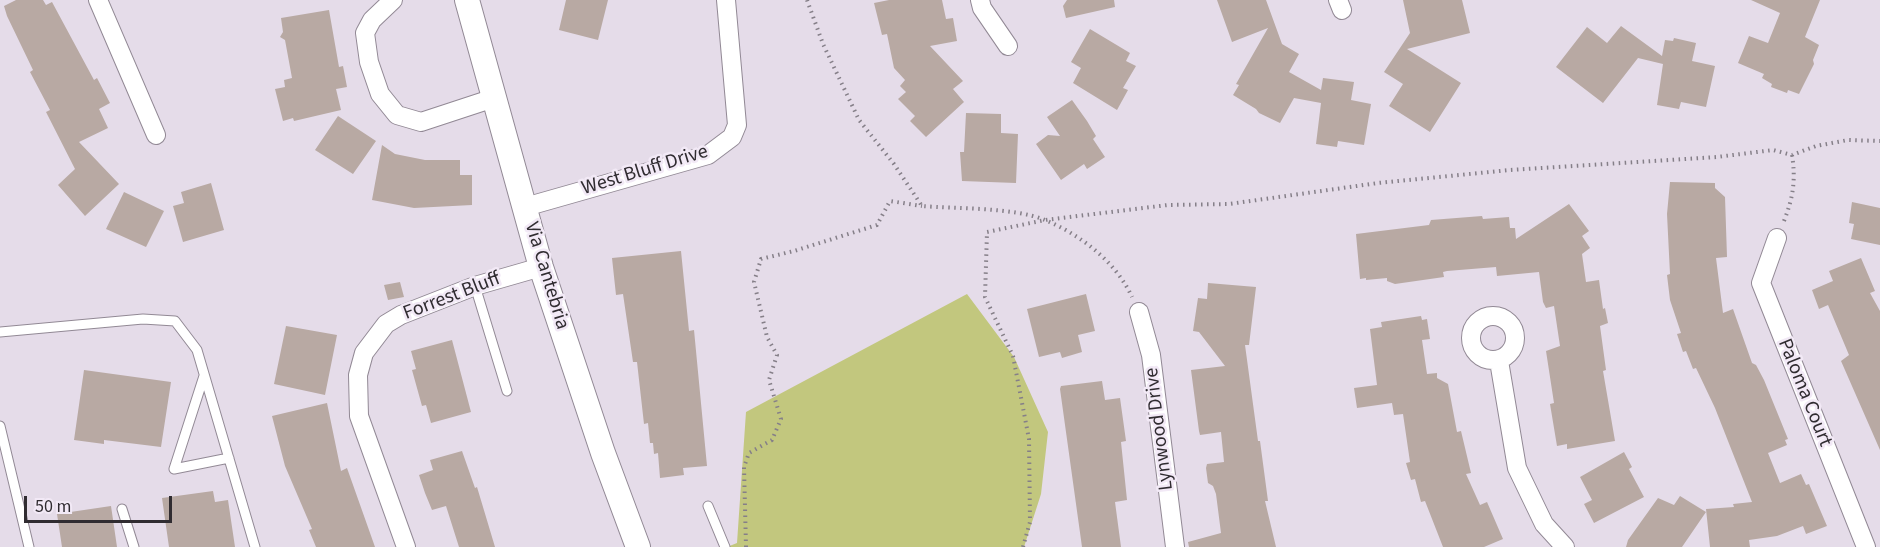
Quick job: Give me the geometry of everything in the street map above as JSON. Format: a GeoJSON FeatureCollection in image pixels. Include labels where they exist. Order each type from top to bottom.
{"type":"FeatureCollection","features":[{"type":"Feature","properties":{"kind":"main road","name":"Via Cantebria"},"geometry":{"type":"LineString","coordinates":[[467,0],[541,267],[603,453],[638,547]]}},
{"type":"Feature","properties":{"kind":"street"},"geometry":{"type":"LineString","coordinates":[[98,0],[156,135]]}},
{"type":"Feature","properties":{"kind":"street"},"geometry":{"type":"LineString","coordinates":[[393,0],[372,20],[365,33],[369,62],[380,94],[397,115],[421,122],[494,98]]}},
{"type":"Feature","properties":{"kind":"street","name":"West Bluff Drive"},"geometry":{"type":"LineString","coordinates":[[525,207],[708,155],[732,137],[736,125],[726,0]]}},
{"type":"Feature","properties":{"kind":"street"},"geometry":{"type":"LineString","coordinates":[[980,0],[982,8],[1008,46]]}},
{"type":"Feature","properties":{"kind":"street","name":"Paloma Court"},"geometry":{"type":"LineString","coordinates":[[1777,238],[1761,283],[1866,547]]}},
{"type":"Feature","properties":{"kind":"street","name":"Forrest Bluff"},"geometry":{"type":"LineString","coordinates":[[406,547],[359,416],[358,375],[364,353],[386,324],[401,315],[476,286],[541,267]]}},
{"type":"Feature","properties":{"kind":"street","name":"Lynwood Drive"},"geometry":{"type":"LineString","coordinates":[[1139,312],[1151,355],[1175,547]]}},
{"type":"Feature","properties":{"kind":"street"},"geometry":{"type":"LineString","coordinates":[[1499,361],[1517,468],[1544,524],[1565,547]]}},
{"type":"Feature","properties":{"kind":"lane"},"geometry":{"type":"LineString","coordinates":[[476,286],[507,392]]}},
{"type":"Feature","properties":{"kind":"lane"},"geometry":{"type":"LineString","coordinates":[[0,332],[143,320],[175,321],[197,350],[255,547]]}},
{"type":"Feature","properties":{"kind":"lane"},"geometry":{"type":"LineString","coordinates":[[205,375],[174,468],[229,458]]}},
{"type":"Feature","properties":{"kind":"lane"},"geometry":{"type":"LineString","coordinates":[[0,426],[29,547]]}},
{"type":"Feature","properties":{"kind":"lane"},"geometry":{"type":"LineString","coordinates":[[708,506],[725,547]]}},
{"type":"Feature","properties":{"kind":"lane"},"geometry":{"type":"LineString","coordinates":[[122,509],[134,547]]}},
{"type":"Feature","properties":{"kind":"path"},"geometry":{"type":"LineString","coordinates":[[807,0],[823,44],[859,120],[894,164],[922,206]]}},
{"type":"Feature","properties":{"kind":"path"},"geometry":{"type":"LineString","coordinates":[[1023,547],[1030,522],[1029,439],[1013,356],[985,297],[987,232],[1045,220],[1168,205],[1229,204],[1378,183],[1510,170],[1717,157],[1773,150],[1792,155],[1816,146],[1848,140],[1880,141]]}},
{"type":"Feature","properties":{"kind":"path"},"geometry":{"type":"LineString","coordinates":[[1777,238],[1793,200],[1796,175],[1792,155]]}},
{"type":"Feature","properties":{"kind":"path"},"geometry":{"type":"LineString","coordinates":[[746,547],[744,467],[749,453],[772,440],[781,419],[769,380],[777,355],[767,337],[754,282],[761,258],[794,252],[877,225],[890,201],[922,206],[999,211],[1045,220],[1103,254],[1125,282],[1139,312]]}},
{"type":"Feature","properties":{"kind":"green space"},"geometry":{"type":"Polygon","coordinates":[[[967,294],[1014,357],[1048,432],[1041,494],[1024,547],[727,547],[737,543],[746,412],[967,294]]]}},
{"type":"Feature","properties":{"kind":"building"},"geometry":{"type":"Polygon","coordinates":[[[16,0],[43,0],[46,5],[52,2],[94,80],[97,78],[110,103],[99,109],[108,128],[79,142],[119,184],[85,216],[58,185],[75,169],[46,112],[50,110],[30,72],[33,70],[7,16],[4,6],[16,0]]]}},
{"type":"Feature","properties":{"kind":"building"},"geometry":{"type":"Polygon","coordinates":[[[566,0],[608,0],[598,40],[559,30],[566,0]]]}},
{"type":"Feature","properties":{"kind":"building"},"geometry":{"type":"Polygon","coordinates":[[[889,0],[942,0],[946,19],[953,18],[957,41],[930,46],[963,81],[953,89],[964,102],[926,137],[910,121],[915,116],[898,99],[906,92],[900,86],[905,80],[894,68],[887,34],[882,35],[874,3],[889,0]]]}},
{"type":"Feature","properties":{"kind":"building"},"geometry":{"type":"Polygon","coordinates":[[[1067,0],[1114,0],[1115,7],[1066,18],[1063,6],[1067,0]]]}},
{"type":"Feature","properties":{"kind":"building"},"geometry":{"type":"Polygon","coordinates":[[[1217,0],[1266,0],[1282,44],[1299,54],[1289,72],[1321,90],[1323,78],[1354,82],[1351,100],[1371,104],[1364,145],[1338,141],[1337,147],[1316,144],[1321,103],[1294,98],[1280,123],[1259,113],[1233,95],[1239,85],[1236,84],[1268,28],[1232,42],[1217,0]]]}},
{"type":"Feature","properties":{"kind":"building"},"geometry":{"type":"Polygon","coordinates":[[[1403,0],[1462,0],[1470,33],[1407,49],[1461,83],[1430,132],[1389,106],[1403,84],[1384,72],[1410,33],[1403,0]]]}},
{"type":"Feature","properties":{"kind":"building"},"geometry":{"type":"Polygon","coordinates":[[[1751,0],[1820,0],[1805,37],[1819,45],[1813,60],[1814,64],[1799,94],[1788,90],[1787,93],[1771,87],[1772,84],[1762,78],[1764,74],[1738,63],[1749,36],[1768,43],[1780,13],[1751,0]]]}},
{"type":"Feature","properties":{"kind":"building"},"geometry":{"type":"Polygon","coordinates":[[[329,10],[339,67],[343,66],[347,87],[336,89],[341,110],[294,121],[293,118],[283,121],[275,89],[285,87],[284,80],[292,78],[285,40],[280,37],[283,32],[281,18],[329,10]]]}},
{"type":"Feature","properties":{"kind":"building"},"geometry":{"type":"Polygon","coordinates":[[[1621,26],[1662,56],[1665,40],[1673,41],[1674,38],[1696,43],[1692,61],[1715,66],[1706,107],[1681,102],[1679,109],[1657,105],[1663,64],[1638,58],[1603,103],[1556,67],[1587,27],[1607,43],[1621,26]]]}},
{"type":"Feature","properties":{"kind":"building"},"geometry":{"type":"Polygon","coordinates":[[[1090,29],[1130,53],[1126,61],[1136,66],[1123,88],[1128,90],[1117,110],[1073,83],[1081,68],[1071,62],[1090,29]]]}},
{"type":"Feature","properties":{"kind":"building"},"geometry":{"type":"Polygon","coordinates":[[[1072,100],[1096,136],[1093,139],[1105,157],[1087,169],[1084,164],[1061,180],[1036,144],[1048,135],[1060,136],[1047,117],[1072,100]]]}},
{"type":"Feature","properties":{"kind":"building"},"geometry":{"type":"Polygon","coordinates":[[[966,113],[1001,114],[1001,133],[1018,134],[1016,183],[962,181],[960,152],[964,152],[966,113]]]}},
{"type":"Feature","properties":{"kind":"building"},"geometry":{"type":"Polygon","coordinates":[[[338,116],[376,141],[353,174],[315,150],[338,116]]]}},
{"type":"Feature","properties":{"kind":"building"},"geometry":{"type":"Polygon","coordinates":[[[382,145],[395,154],[425,160],[460,160],[460,175],[472,175],[472,205],[414,208],[372,200],[382,145]]]}},
{"type":"Feature","properties":{"kind":"building"},"geometry":{"type":"Polygon","coordinates":[[[1670,182],[1715,183],[1715,188],[1725,197],[1727,257],[1716,258],[1723,313],[1733,309],[1752,363],[1756,365],[1764,380],[1788,439],[1785,440],[1787,445],[1768,453],[1780,483],[1801,474],[1806,485],[1809,484],[1827,526],[1806,534],[1803,526],[1777,536],[1749,540],[1750,547],[1710,547],[1706,509],[1734,507],[1733,504],[1752,502],[1715,408],[1696,368],[1693,369],[1686,351],[1683,352],[1677,334],[1681,333],[1670,300],[1667,275],[1670,274],[1667,214],[1670,182]]]}},
{"type":"Feature","properties":{"kind":"building"},"geometry":{"type":"Polygon","coordinates":[[[211,183],[224,230],[183,242],[173,206],[184,203],[181,192],[211,183]]]}},
{"type":"Feature","properties":{"kind":"building"},"geometry":{"type":"Polygon","coordinates":[[[124,192],[164,211],[146,247],[106,229],[124,192]]]}},
{"type":"Feature","properties":{"kind":"building"},"geometry":{"type":"Polygon","coordinates":[[[1852,202],[1880,208],[1880,245],[1851,239],[1854,224],[1849,223],[1852,202]]]}},
{"type":"Feature","properties":{"kind":"building"},"geometry":{"type":"Polygon","coordinates":[[[1569,204],[1589,231],[1582,236],[1590,248],[1582,254],[1586,282],[1599,280],[1603,309],[1605,308],[1608,323],[1600,326],[1606,370],[1603,371],[1615,441],[1567,449],[1567,444],[1557,446],[1550,404],[1554,403],[1546,351],[1560,346],[1554,306],[1546,308],[1543,302],[1539,272],[1497,276],[1496,267],[1447,271],[1443,272],[1444,277],[1395,284],[1387,281],[1387,278],[1360,279],[1356,234],[1429,225],[1431,220],[1482,216],[1483,219],[1509,217],[1510,228],[1515,228],[1516,239],[1569,204]]]}},
{"type":"Feature","properties":{"kind":"building"},"geometry":{"type":"Polygon","coordinates":[[[681,251],[689,331],[694,330],[707,466],[683,468],[684,475],[660,478],[658,453],[654,454],[653,443],[650,443],[648,423],[644,424],[637,362],[633,362],[623,294],[616,295],[612,258],[681,251]]]}},
{"type":"Feature","properties":{"kind":"building"},"geometry":{"type":"Polygon","coordinates":[[[1861,258],[1875,291],[1870,293],[1880,311],[1880,450],[1841,361],[1849,355],[1828,305],[1819,309],[1812,290],[1833,281],[1829,271],[1861,258]]]}},
{"type":"Feature","properties":{"kind":"building"},"geometry":{"type":"Polygon","coordinates":[[[400,282],[404,297],[388,300],[384,285],[400,282]]]}},
{"type":"Feature","properties":{"kind":"building"},"geometry":{"type":"Polygon","coordinates":[[[1208,283],[1256,287],[1249,345],[1245,345],[1268,501],[1265,501],[1276,547],[1189,547],[1188,542],[1221,533],[1216,494],[1213,486],[1208,483],[1206,468],[1207,464],[1224,462],[1221,432],[1200,435],[1191,370],[1225,366],[1199,332],[1193,331],[1198,298],[1207,299],[1208,283]]]}},
{"type":"Feature","properties":{"kind":"building"},"geometry":{"type":"Polygon","coordinates":[[[1086,294],[1095,331],[1078,335],[1082,352],[1062,358],[1060,352],[1039,357],[1027,309],[1086,294]]]}},
{"type":"Feature","properties":{"kind":"building"},"geometry":{"type":"Polygon","coordinates":[[[1421,316],[1422,320],[1427,319],[1430,339],[1422,340],[1427,374],[1437,373],[1437,378],[1448,384],[1457,432],[1461,431],[1471,473],[1466,474],[1480,505],[1487,502],[1503,539],[1484,547],[1443,547],[1425,501],[1421,502],[1415,479],[1411,480],[1406,463],[1410,462],[1403,414],[1394,415],[1392,403],[1357,408],[1354,388],[1377,385],[1370,329],[1382,327],[1381,322],[1421,316]]]}},
{"type":"Feature","properties":{"kind":"building"},"geometry":{"type":"Polygon","coordinates":[[[286,326],[337,335],[325,395],[274,384],[286,326]]]}},
{"type":"Feature","properties":{"kind":"building"},"geometry":{"type":"Polygon","coordinates":[[[452,340],[471,412],[431,423],[426,405],[422,406],[412,370],[416,369],[411,351],[452,340]]]}},
{"type":"Feature","properties":{"kind":"building"},"geometry":{"type":"Polygon","coordinates":[[[84,370],[171,382],[161,447],[104,440],[104,444],[74,440],[84,370]]]}},
{"type":"Feature","properties":{"kind":"building"},"geometry":{"type":"Polygon","coordinates":[[[1102,381],[1105,400],[1120,398],[1126,441],[1121,442],[1127,500],[1115,502],[1121,547],[1082,547],[1060,389],[1061,386],[1102,381]]]}},
{"type":"Feature","properties":{"kind":"building"},"geometry":{"type":"Polygon","coordinates":[[[327,403],[341,471],[347,468],[375,547],[316,547],[309,530],[312,529],[285,466],[272,416],[327,403]]]}},
{"type":"Feature","properties":{"kind":"building"},"geometry":{"type":"Polygon","coordinates":[[[462,451],[475,488],[477,487],[495,547],[459,547],[446,506],[432,510],[425,493],[419,475],[433,470],[430,460],[462,451]]]}},
{"type":"Feature","properties":{"kind":"building"},"geometry":{"type":"Polygon","coordinates":[[[1624,452],[1632,467],[1629,469],[1644,497],[1594,523],[1584,504],[1592,500],[1580,477],[1624,452]]]}},
{"type":"Feature","properties":{"kind":"building"},"geometry":{"type":"Polygon","coordinates":[[[213,491],[215,502],[228,500],[235,547],[169,547],[162,498],[213,491]]]}},
{"type":"Feature","properties":{"kind":"building"},"geometry":{"type":"Polygon","coordinates":[[[1680,496],[1706,512],[1682,547],[1626,547],[1628,540],[1658,498],[1674,505],[1680,496]]]}},
{"type":"Feature","properties":{"kind":"building"},"geometry":{"type":"Polygon","coordinates":[[[111,506],[117,547],[62,547],[57,514],[111,506]]]}}]}
